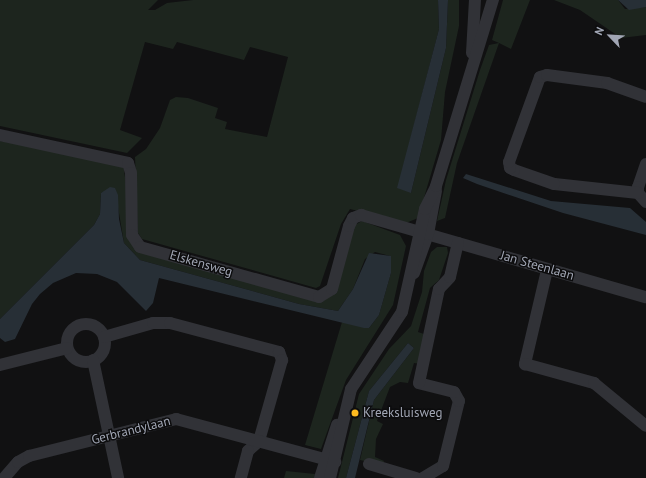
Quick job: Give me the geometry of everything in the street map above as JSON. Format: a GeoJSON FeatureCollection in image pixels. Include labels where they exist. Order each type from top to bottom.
{"type":"FeatureCollection","features":[{"type":"Feature","properties":{"kind":"street"},"geometry":{"type":"LineString","coordinates":[[471,64],[475,0]]}},
{"type":"Feature","properties":{"kind":"street"},"geometry":{"type":"LineString","coordinates":[[330,478],[330,461],[336,426],[342,417],[355,379],[402,312],[471,64],[482,39],[493,0]]}},
{"type":"Feature","properties":{"kind":"street"},"geometry":{"type":"LineString","coordinates":[[646,97],[607,83],[547,75],[540,77],[509,162],[510,168],[514,170],[554,184],[642,197],[646,164]]}},
{"type":"Feature","properties":{"kind":"street","name":"Elskensweg"},"geometry":{"type":"LineString","coordinates":[[0,135],[128,163],[131,173],[132,234],[140,247],[319,296],[332,289],[353,218],[361,215],[424,233]]}},
{"type":"Feature","properties":{"kind":"street","name":"Jan Steenlaan"},"geometry":{"type":"LineString","coordinates":[[424,233],[547,270],[645,294]]}},
{"type":"Feature","properties":{"kind":"street"},"geometry":{"type":"LineString","coordinates":[[423,478],[443,466],[459,401],[454,392],[419,383],[439,289],[450,277],[458,243]]}},
{"type":"Feature","properties":{"kind":"street"},"geometry":{"type":"LineString","coordinates":[[547,270],[525,364],[594,383],[646,426]]}},
{"type":"Feature","properties":{"kind":"street"},"geometry":{"type":"LineString","coordinates":[[104,337],[154,323],[170,323],[279,352],[282,360],[259,441],[248,451],[241,478]]}},
{"type":"Feature","properties":{"kind":"street"},"geometry":{"type":"LineString","coordinates":[[80,324],[92,324],[104,337],[103,352],[93,360],[76,359],[67,348],[67,336],[80,324]]}},
{"type":"Feature","properties":{"kind":"street"},"geometry":{"type":"LineString","coordinates":[[0,365],[67,348]]}},
{"type":"Feature","properties":{"kind":"street"},"geometry":{"type":"LineString","coordinates":[[93,360],[118,478]]}},
{"type":"Feature","properties":{"kind":"street","name":"Gerbrandylaan"},"geometry":{"type":"LineString","coordinates":[[3,478],[18,462],[29,456],[176,419],[330,461]]}},
{"type":"Feature","properties":{"kind":"street"},"geometry":{"type":"LineString","coordinates":[[320,478],[330,461]]}},
{"type":"Feature","properties":{"kind":"street"},"geometry":{"type":"LineString","coordinates":[[369,464],[416,478]]}},
{"type":"Feature","properties":{"kind":"shaded area"},"geometry":{"type":"Polygon","coordinates":[[[0,0],[158,0],[148,10],[155,10],[167,3],[193,0],[438,0],[439,29],[409,145],[411,193],[446,48],[448,0],[459,0],[459,26],[445,92],[441,140],[418,218],[406,223],[350,209],[341,224],[320,286],[316,288],[142,239],[138,233],[135,157],[146,149],[160,128],[170,100],[176,97],[188,98],[218,108],[215,118],[227,122],[225,129],[267,137],[288,57],[250,47],[244,60],[177,42],[173,49],[145,42],[120,130],[142,138],[127,153],[0,126],[0,0]]]}},
{"type":"Feature","properties":{"kind":"shaded area"},"geometry":{"type":"Polygon","coordinates":[[[438,0],[448,0],[446,48],[411,193],[397,188],[439,29],[438,0]]]}},
{"type":"Feature","properties":{"kind":"shaded area"},"geometry":{"type":"Polygon","coordinates":[[[503,0],[530,0],[511,49],[492,40],[503,0]]]}},
{"type":"Feature","properties":{"kind":"shaded area"},"geometry":{"type":"Polygon","coordinates":[[[554,0],[618,0],[625,9],[646,7],[646,35],[621,38],[580,10],[554,0]]]}},
{"type":"Feature","properties":{"kind":"shaded area"},"geometry":{"type":"Polygon","coordinates":[[[618,0],[646,0],[646,7],[629,10],[618,0]]]}},
{"type":"Feature","properties":{"kind":"shaded area"},"geometry":{"type":"Polygon","coordinates":[[[499,43],[457,163],[445,218],[437,221],[446,180],[480,70],[489,45],[499,43]]]}},
{"type":"Feature","properties":{"kind":"shaded area"},"geometry":{"type":"Polygon","coordinates":[[[0,141],[123,162],[134,247],[323,299],[353,226],[362,221],[400,235],[406,246],[393,305],[346,380],[321,449],[305,445],[342,322],[369,328],[379,315],[391,273],[390,256],[375,252],[365,259],[353,289],[338,311],[299,304],[140,260],[124,243],[115,189],[101,193],[100,214],[94,225],[0,319],[0,141]]]}},
{"type":"Feature","properties":{"kind":"shaded area"},"geometry":{"type":"Polygon","coordinates":[[[466,174],[551,201],[630,208],[646,222],[646,235],[563,213],[477,184],[463,178],[466,174]]]}},
{"type":"Feature","properties":{"kind":"shaded area"},"geometry":{"type":"Polygon","coordinates":[[[110,187],[115,188],[118,195],[119,219],[124,243],[140,260],[299,304],[338,311],[353,289],[369,253],[391,256],[391,273],[379,315],[369,328],[364,328],[159,278],[153,303],[146,311],[117,282],[97,274],[76,273],[53,283],[40,294],[32,304],[15,339],[5,342],[0,338],[0,319],[94,225],[100,214],[101,193],[110,187]]]}},
{"type":"Feature","properties":{"kind":"shaded area"},"geometry":{"type":"Polygon","coordinates":[[[437,247],[447,247],[448,253],[439,280],[430,288],[418,332],[424,334],[420,364],[414,363],[408,383],[400,382],[390,387],[377,421],[383,424],[376,439],[375,457],[384,461],[383,465],[360,460],[374,400],[414,348],[408,343],[369,391],[346,478],[338,478],[359,394],[389,349],[411,326],[422,292],[424,271],[431,252],[437,247]]]}},
{"type":"Feature","properties":{"kind":"shaded area"},"geometry":{"type":"Polygon","coordinates":[[[408,343],[414,348],[374,400],[355,478],[346,478],[369,391],[408,343]]]}},
{"type":"Feature","properties":{"kind":"shaded area"},"geometry":{"type":"Polygon","coordinates":[[[286,471],[315,474],[314,478],[284,478],[286,471]]]}},
{"type":"Feature","properties":{"kind":"place","name":"Kreeksluisweg"},"geometry":{"type":"Point","coordinates":[355,413]}}]}
